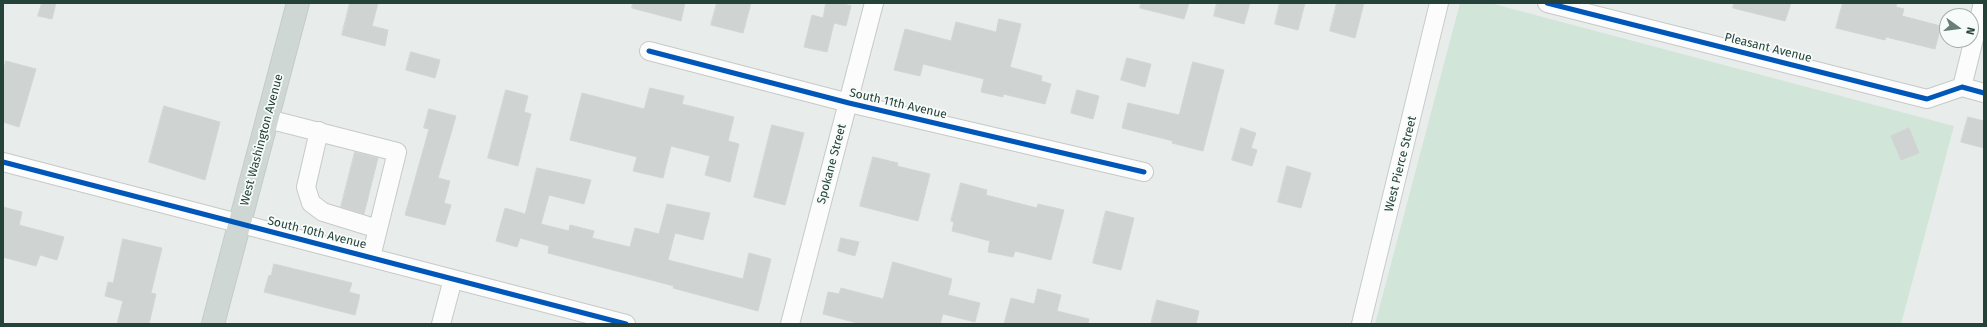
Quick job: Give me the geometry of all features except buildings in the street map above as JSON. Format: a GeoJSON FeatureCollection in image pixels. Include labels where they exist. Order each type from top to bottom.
{"type":"FeatureCollection","features":[{"type":"Feature","properties":{"kind":"main road","name":"West Washington Avenue"},"geometry":{"type":"LineString","coordinates":[[213,324],[241,224],[298,3]]}},
{"type":"Feature","properties":{"kind":"street","name":"Spokane Street"},"geometry":{"type":"LineString","coordinates":[[790,324],[874,3]]}},
{"type":"Feature","properties":{"kind":"street","name":"West Pierce Street"},"geometry":{"type":"LineString","coordinates":[[1361,324],[1439,3]]}},
{"type":"Feature","properties":{"kind":"street","name":"Pleasant Avenue"},"geometry":{"type":"LineString","coordinates":[[1547,3],[1569,6],[1927,99],[1962,87]]}},
{"type":"Feature","properties":{"kind":"street"},"geometry":{"type":"LineString","coordinates":[[1983,3],[1962,87],[1984,93]]}},
{"type":"Feature","properties":{"kind":"street","name":"South 11th Avenue"},"geometry":{"type":"LineString","coordinates":[[649,51],[848,103],[1144,172]]}},
{"type":"Feature","properties":{"kind":"street"},"geometry":{"type":"LineString","coordinates":[[268,119],[397,152],[371,258]]}},
{"type":"Feature","properties":{"kind":"street"},"geometry":{"type":"LineString","coordinates":[[319,131],[306,187],[311,203],[323,212],[378,229]]}},
{"type":"Feature","properties":{"kind":"street","name":"South 10th Avenue"},"geometry":{"type":"LineString","coordinates":[[3,162],[626,324]]}},
{"type":"Feature","properties":{"kind":"street"},"geometry":{"type":"LineString","coordinates":[[441,324],[453,278]]}},
{"type":"Feature","properties":{"kind":"green space"},"geometry":{"type":"Polygon","coordinates":[[[1460,3],[1490,3],[1954,126],[1901,324],[1375,324],[1460,3]]]}},
{"type":"Feature","properties":{"kind":"cycle path"},"geometry":{"type":"LineString","coordinates":[[1547,3],[1927,99],[1962,87],[1984,93]]}},
{"type":"Feature","properties":{"kind":"cycle path"},"geometry":{"type":"LineString","coordinates":[[649,51],[849,103],[1144,172]]}},
{"type":"Feature","properties":{"kind":"cycle path"},"geometry":{"type":"LineString","coordinates":[[3,162],[626,324]]}}]}
